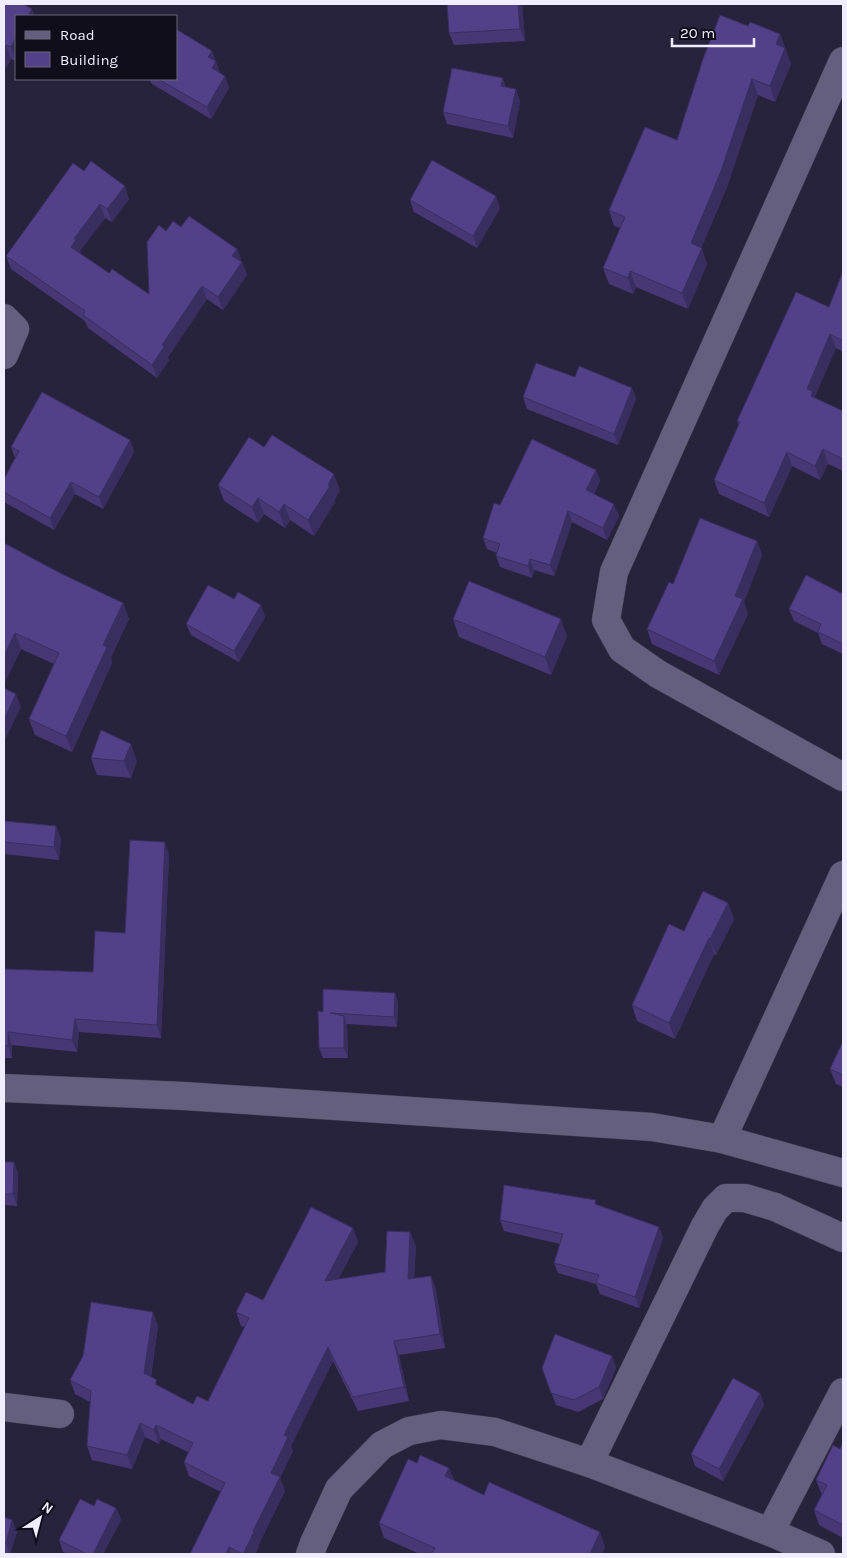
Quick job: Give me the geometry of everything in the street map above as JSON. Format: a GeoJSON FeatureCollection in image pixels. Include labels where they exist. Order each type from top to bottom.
{"type":"FeatureCollection","features":[{"type":"Feature","properties":{"kind":"street"},"geometry":{"type":"LineString","coordinates":[[843,61],[614,572],[606,620],[622,649],[658,674],[843,777]]}},
{"type":"Feature","properties":{"kind":"street"},"geometry":{"type":"LineString","coordinates":[[4,318],[15,330],[4,355]]}},
{"type":"Feature","properties":{"kind":"street"},"geometry":{"type":"LineString","coordinates":[[722,1138],[843,875]]}},
{"type":"Feature","properties":{"kind":"street"},"geometry":{"type":"LineString","coordinates":[[4,1088],[184,1096],[652,1127],[722,1138],[843,1173]]}},
{"type":"Feature","properties":{"kind":"street"},"geometry":{"type":"LineString","coordinates":[[589,1463],[705,1226],[715,1209],[726,1198],[745,1198],[774,1207],[843,1238]]}},
{"type":"Feature","properties":{"kind":"street"},"geometry":{"type":"LineString","coordinates":[[770,1532],[843,1392]]}},
{"type":"Feature","properties":{"kind":"street"},"geometry":{"type":"LineString","coordinates":[[4,1407],[60,1414]]}},
{"type":"Feature","properties":{"kind":"street"},"geometry":{"type":"LineString","coordinates":[[310,1554],[339,1489],[382,1445],[409,1431],[441,1425],[495,1432],[589,1463],[770,1532],[821,1554]]}},
{"type":"Feature","properties":{"kind":"building"},"geometry":{"type":"Polygon","coordinates":[[[4,4],[23,4],[32,9],[29,15],[15,15],[15,39],[11,47],[6,45],[4,49],[4,4]]]}},
{"type":"Feature","properties":{"kind":"building"},"geometry":{"type":"Polygon","coordinates":[[[447,4],[518,4],[520,29],[449,33],[447,4]]]}},
{"type":"Feature","properties":{"kind":"building"},"geometry":{"type":"Polygon","coordinates":[[[720,15],[748,26],[750,22],[780,34],[776,44],[785,48],[770,86],[752,79],[721,171],[691,243],[702,248],[682,293],[630,271],[628,278],[603,268],[625,217],[609,210],[645,127],[677,140],[703,59],[720,15]]]}},
{"type":"Feature","properties":{"kind":"building"},"geometry":{"type":"Polygon","coordinates":[[[178,30],[212,51],[208,57],[216,61],[212,68],[225,76],[207,107],[160,80],[178,80],[178,30]]]}},
{"type":"Feature","properties":{"kind":"building"},"geometry":{"type":"Polygon","coordinates":[[[452,68],[503,78],[501,86],[516,89],[508,126],[443,112],[452,68]]]}},
{"type":"Feature","properties":{"kind":"building"},"geometry":{"type":"Polygon","coordinates":[[[432,160],[496,196],[473,236],[410,200],[432,160]]]}},
{"type":"Feature","properties":{"kind":"building"},"geometry":{"type":"Polygon","coordinates":[[[91,161],[125,186],[107,209],[100,204],[74,239],[76,240],[71,247],[109,273],[112,269],[149,294],[147,242],[159,225],[166,231],[173,221],[181,227],[189,216],[237,249],[232,256],[242,262],[218,297],[202,286],[162,345],[164,347],[152,365],[83,315],[85,311],[6,256],[73,163],[84,171],[91,161]]]}},
{"type":"Feature","properties":{"kind":"building"},"geometry":{"type":"Polygon","coordinates":[[[843,271],[843,341],[830,334],[807,389],[813,391],[811,396],[843,411],[843,459],[823,449],[815,466],[787,452],[764,503],[714,480],[740,422],[737,421],[796,292],[829,307],[843,271]]]}},
{"type":"Feature","properties":{"kind":"building"},"geometry":{"type":"Polygon","coordinates":[[[536,363],[575,377],[579,366],[632,388],[614,434],[523,397],[536,363]]]}},
{"type":"Feature","properties":{"kind":"building"},"geometry":{"type":"Polygon","coordinates":[[[42,392],[130,440],[99,497],[71,482],[50,518],[4,492],[4,479],[19,451],[11,447],[42,392]]]}},
{"type":"Feature","properties":{"kind":"building"},"geometry":{"type":"Polygon","coordinates":[[[272,435],[334,474],[328,485],[330,486],[308,520],[284,504],[279,512],[258,498],[252,507],[218,485],[249,437],[264,447],[272,435]]]}},
{"type":"Feature","properties":{"kind":"building"},"geometry":{"type":"Polygon","coordinates":[[[532,439],[596,470],[586,490],[614,504],[603,528],[568,511],[550,565],[530,559],[528,566],[496,556],[500,544],[483,538],[494,503],[500,505],[532,439]]]}},
{"type":"Feature","properties":{"kind":"building"},"geometry":{"type":"Polygon","coordinates":[[[700,518],[757,541],[735,596],[743,599],[714,661],[647,629],[669,582],[673,584],[700,518]]]}},
{"type":"Feature","properties":{"kind":"building"},"geometry":{"type":"Polygon","coordinates":[[[4,543],[62,574],[123,603],[103,645],[107,647],[66,736],[29,719],[59,653],[15,633],[4,656],[4,543]]]}},
{"type":"Feature","properties":{"kind":"building"},"geometry":{"type":"Polygon","coordinates":[[[806,575],[843,594],[843,644],[818,632],[821,624],[789,609],[806,575]]]}},
{"type":"Feature","properties":{"kind":"building"},"geometry":{"type":"Polygon","coordinates":[[[469,581],[561,619],[545,657],[453,619],[469,581]]]}},
{"type":"Feature","properties":{"kind":"building"},"geometry":{"type":"Polygon","coordinates":[[[208,585],[234,599],[238,592],[261,605],[234,651],[186,624],[208,585]]]}},
{"type":"Feature","properties":{"kind":"building"},"geometry":{"type":"Polygon","coordinates":[[[4,688],[16,694],[4,720],[4,688]]]}},
{"type":"Feature","properties":{"kind":"building"},"geometry":{"type":"Polygon","coordinates":[[[101,730],[131,744],[124,761],[91,758],[101,730]]]}},
{"type":"Feature","properties":{"kind":"building"},"geometry":{"type":"Polygon","coordinates":[[[4,821],[56,826],[54,847],[4,842],[4,821]]]}},
{"type":"Feature","properties":{"kind":"building"},"geometry":{"type":"Polygon","coordinates":[[[130,840],[165,842],[157,1025],[75,1019],[72,1040],[8,1032],[8,1046],[4,1046],[4,969],[93,972],[95,931],[125,933],[130,840]]]}},
{"type":"Feature","properties":{"kind":"building"},"geometry":{"type":"Polygon","coordinates":[[[703,891],[728,903],[709,938],[669,1023],[632,1005],[669,924],[684,931],[703,891]]]}},
{"type":"Feature","properties":{"kind":"building"},"geometry":{"type":"Polygon","coordinates":[[[323,989],[395,993],[394,1017],[330,1013],[344,1016],[344,1048],[319,1048],[318,1011],[323,1012],[323,989]]]}},
{"type":"Feature","properties":{"kind":"building"},"geometry":{"type":"Polygon","coordinates":[[[843,1041],[843,1075],[830,1069],[843,1041]]]}},
{"type":"Feature","properties":{"kind":"building"},"geometry":{"type":"Polygon","coordinates":[[[4,1162],[14,1162],[13,1194],[4,1194],[4,1162]]]}},
{"type":"Feature","properties":{"kind":"building"},"geometry":{"type":"Polygon","coordinates":[[[504,1185],[596,1200],[595,1204],[659,1227],[635,1297],[596,1283],[599,1275],[554,1263],[563,1234],[500,1220],[504,1185]]]}},
{"type":"Feature","properties":{"kind":"building"},"geometry":{"type":"Polygon","coordinates":[[[311,1207],[353,1228],[325,1281],[385,1272],[387,1231],[410,1232],[408,1279],[431,1276],[440,1334],[394,1341],[404,1387],[353,1397],[328,1347],[284,1435],[288,1437],[271,1473],[280,1477],[243,1554],[229,1547],[226,1554],[190,1554],[225,1483],[184,1462],[193,1443],[156,1425],[154,1430],[140,1423],[127,1455],[87,1446],[91,1391],[70,1380],[83,1356],[91,1302],[153,1312],[144,1373],[157,1380],[155,1384],[193,1404],[197,1396],[208,1401],[249,1318],[236,1312],[246,1292],[263,1300],[311,1207]]]}},
{"type":"Feature","properties":{"kind":"building"},"geometry":{"type":"Polygon","coordinates":[[[555,1334],[612,1356],[599,1387],[574,1400],[551,1393],[542,1368],[555,1334]]]}},
{"type":"Feature","properties":{"kind":"building"},"geometry":{"type":"Polygon","coordinates":[[[733,1378],[760,1393],[719,1469],[691,1454],[733,1378]]]}},
{"type":"Feature","properties":{"kind":"building"},"geometry":{"type":"Polygon","coordinates":[[[843,1442],[843,1525],[814,1510],[827,1485],[816,1480],[833,1445],[840,1449],[843,1442]]]}},
{"type":"Feature","properties":{"kind":"building"},"geometry":{"type":"Polygon","coordinates":[[[420,1455],[449,1468],[445,1476],[484,1495],[489,1482],[600,1532],[590,1554],[431,1554],[435,1548],[379,1523],[408,1459],[417,1463],[420,1455]]]}},
{"type":"Feature","properties":{"kind":"building"},"geometry":{"type":"Polygon","coordinates":[[[80,1499],[94,1506],[97,1499],[116,1508],[93,1554],[87,1554],[59,1540],[80,1499]]]}},
{"type":"Feature","properties":{"kind":"building"},"geometry":{"type":"Polygon","coordinates":[[[4,1517],[12,1520],[6,1543],[4,1543],[4,1517]]]}}]}
